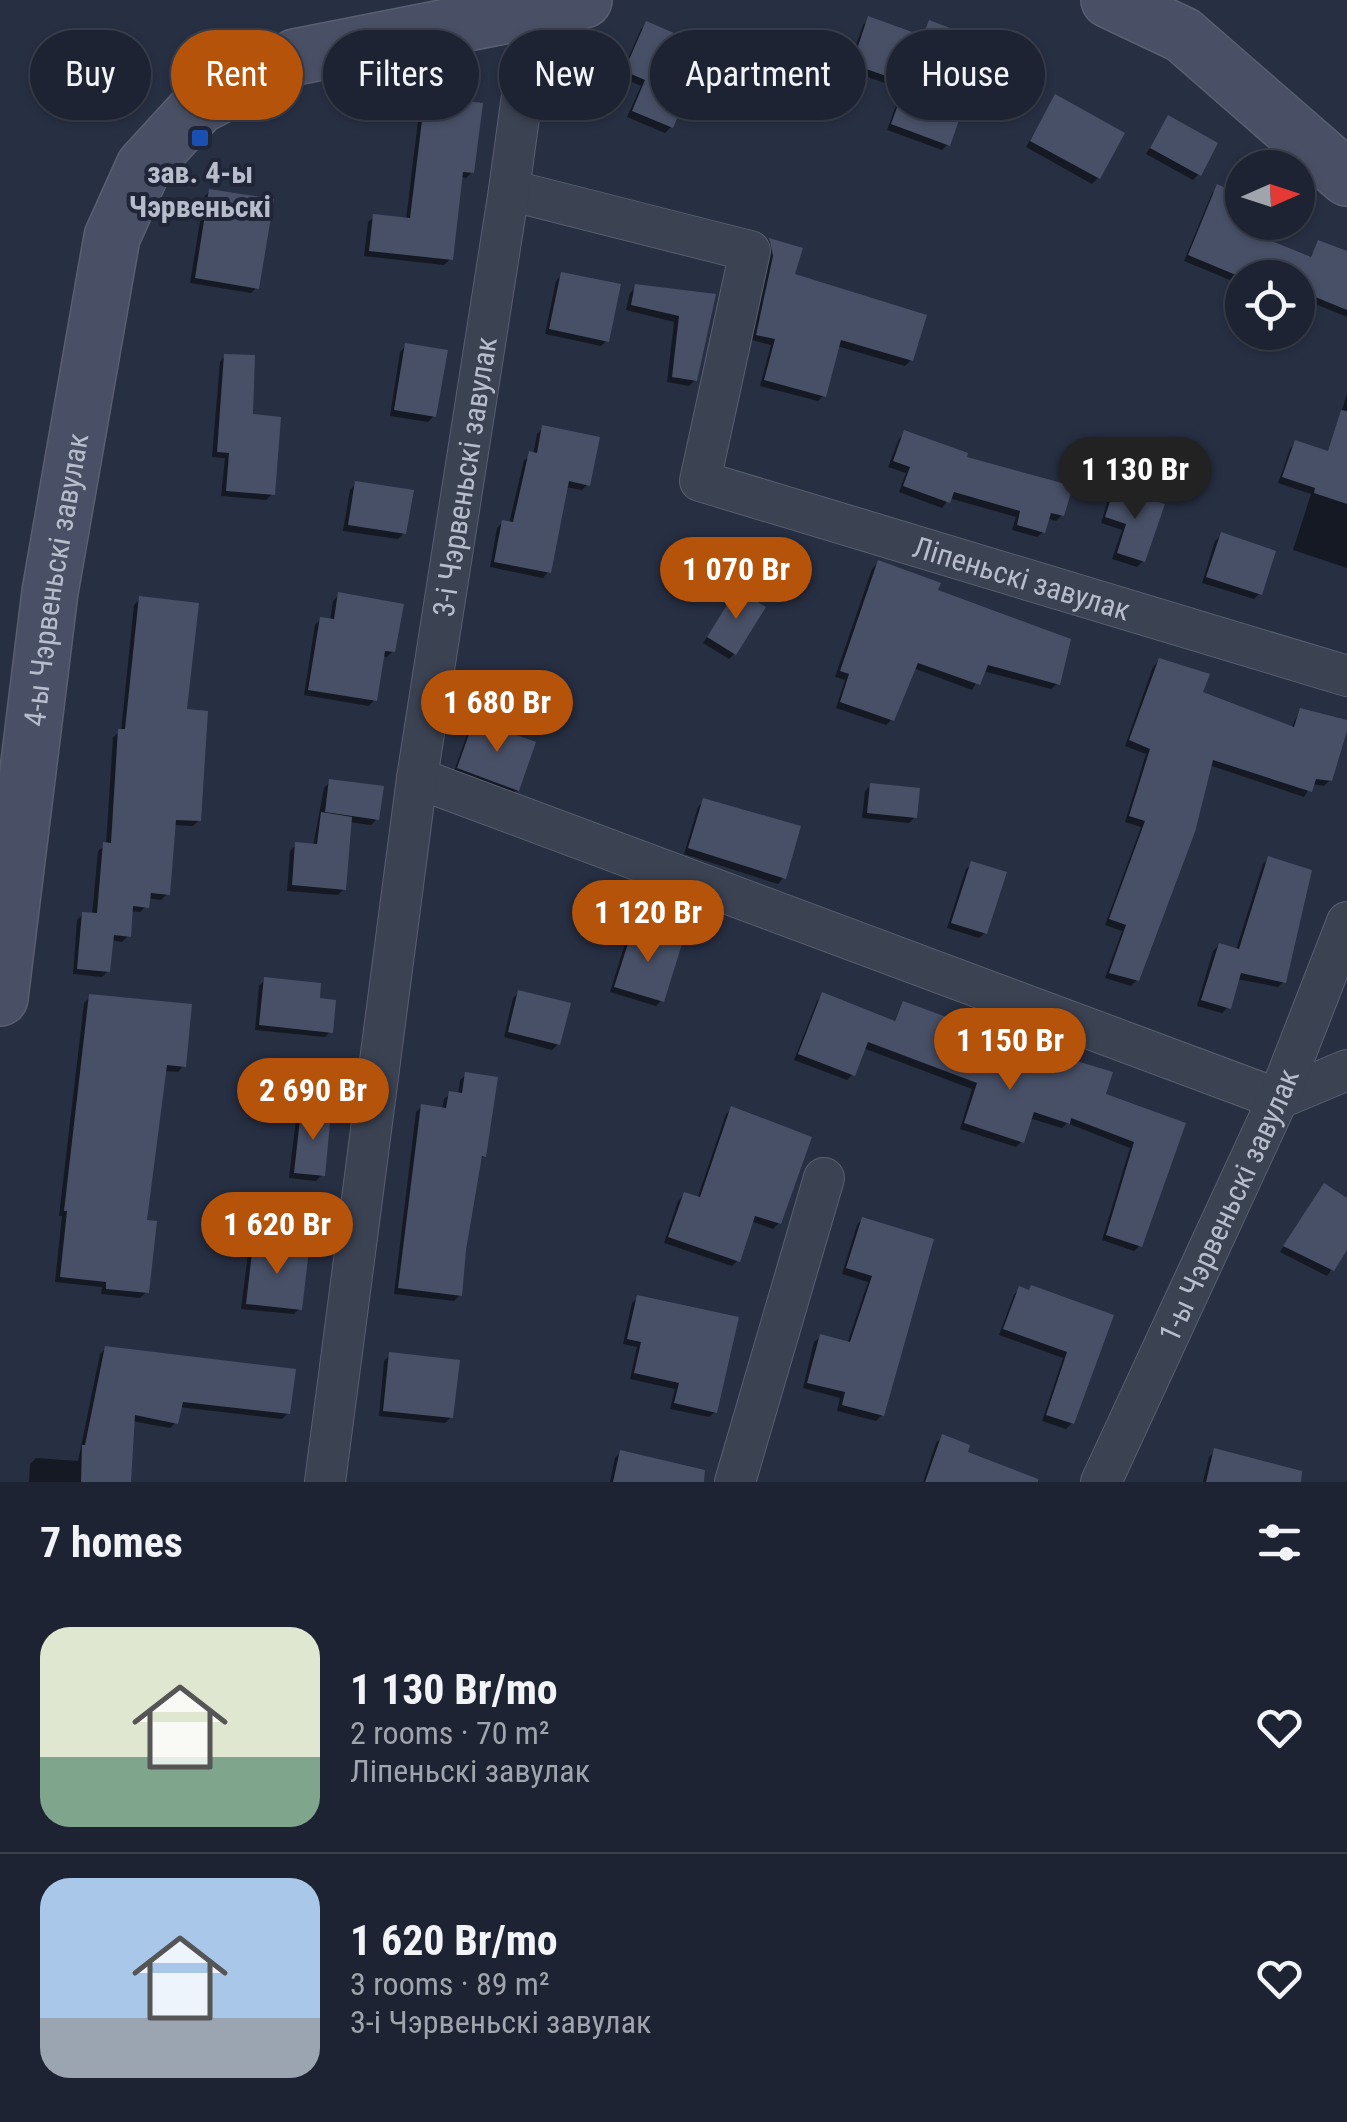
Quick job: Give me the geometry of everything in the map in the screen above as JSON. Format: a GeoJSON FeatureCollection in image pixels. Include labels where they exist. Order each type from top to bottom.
{"type":"FeatureCollection","features":[{"type":"Feature","properties":{"kind":"street"},"geometry":{"type":"LineString","coordinates":[[1109,0],[1183,35],[1347,178]]}},
{"type":"Feature","properties":{"kind":"street","name":"4-ы Чэрвеньскі завулак"},"geometry":{"type":"LineString","coordinates":[[0,998],[50,592],[112,237],[144,166],[200,106],[295,57],[559,4]]}},
{"type":"Feature","properties":{"kind":"street","name":"3-і Чэрвеньскі завулак"},"geometry":{"type":"LineString","coordinates":[[325,1482],[417,778],[509,190],[559,4]]}},
{"type":"Feature","properties":{"kind":"street","name":"Ліпеньскі завулак"},"geometry":{"type":"LineString","coordinates":[[509,190],[750,251],[700,481],[1347,676]]}},
{"type":"Feature","properties":{"kind":"street"},"geometry":{"type":"LineString","coordinates":[[417,778],[1278,1099],[1347,1070]]}},
{"type":"Feature","properties":{"kind":"street","name":"1-ы Чэрвеньскі завулак"},"geometry":{"type":"LineString","coordinates":[[1102,1482],[1278,1099],[1347,922]]}},
{"type":"Feature","properties":{"kind":"street"},"geometry":{"type":"LineString","coordinates":[[735,1482],[824,1178]]}},
{"type":"Feature","properties":{"kind":"building"},"geometry":{"type":"Polygon","coordinates":[[[868,16],[906,30],[886,30],[886,76],[866,69],[863,30],[868,16]]]}},
{"type":"Feature","properties":{"kind":"building"},"geometry":{"type":"Polygon","coordinates":[[[929,20],[955,30],[925,30],[929,20]]]}},
{"type":"Feature","properties":{"kind":"building"},"geometry":{"type":"Polygon","coordinates":[[[646,21],[667,30],[650,30],[650,118],[632,111],[645,80],[630,74],[630,57],[646,21]]]}},
{"type":"Feature","properties":{"kind":"building"},"geometry":{"type":"Polygon","coordinates":[[[1055,94],[1125,133],[1100,179],[1030,141],[1041,120],[1045,120],[1055,94]]]}},
{"type":"Feature","properties":{"kind":"building"},"geometry":{"type":"Polygon","coordinates":[[[479,103],[483,103],[474,173],[463,172],[453,260],[369,251],[373,214],[410,218],[422,120],[479,120],[479,103]]]}},
{"type":"Feature","properties":{"kind":"building"},"geometry":{"type":"Polygon","coordinates":[[[1168,115],[1218,143],[1201,176],[1150,148],[1168,115]]]}},
{"type":"Feature","properties":{"kind":"building"},"geometry":{"type":"Polygon","coordinates":[[[654,120],[676,120],[673,128],[654,120]]]}},
{"type":"Feature","properties":{"kind":"building"},"geometry":{"type":"Polygon","coordinates":[[[892,120],[959,120],[950,146],[891,124],[892,120]]]}},
{"type":"Feature","properties":{"kind":"building"},"geometry":{"type":"Polygon","coordinates":[[[1217,184],[1225,188],[1225,240],[1269,240],[1311,257],[1318,240],[1347,251],[1347,310],[1315,297],[1315,260],[1225,260],[1225,270],[1188,255],[1217,184]]]}},
{"type":"Feature","properties":{"kind":"building"},"geometry":{"type":"Polygon","coordinates":[[[209,189],[274,199],[259,289],[195,278],[209,189]]]}},
{"type":"Feature","properties":{"kind":"building"},"geometry":{"type":"Polygon","coordinates":[[[769,238],[803,248],[795,274],[927,315],[913,361],[841,340],[826,397],[764,380],[775,339],[756,335],[773,256],[769,238]]]}},
{"type":"Feature","properties":{"kind":"building"},"geometry":{"type":"Polygon","coordinates":[[[561,272],[621,284],[609,342],[549,329],[561,272]]]}},
{"type":"Feature","properties":{"kind":"building"},"geometry":{"type":"Polygon","coordinates":[[[635,284],[716,294],[697,381],[672,377],[679,316],[631,305],[635,284]]]}},
{"type":"Feature","properties":{"kind":"building"},"geometry":{"type":"Polygon","coordinates":[[[405,343],[448,350],[436,417],[394,410],[405,343]]]}},
{"type":"Feature","properties":{"kind":"building"},"geometry":{"type":"Polygon","coordinates":[[[224,354],[255,355],[253,414],[281,417],[275,495],[226,491],[229,453],[217,452],[224,354]]]}},
{"type":"Feature","properties":{"kind":"building"},"geometry":{"type":"Polygon","coordinates":[[[1341,410],[1347,411],[1347,504],[1282,477],[1295,440],[1328,451],[1341,410]]]}},
{"type":"Feature","properties":{"kind":"building"},"geometry":{"type":"Polygon","coordinates":[[[542,425],[600,437],[590,486],[569,481],[551,573],[494,562],[502,520],[513,522],[529,451],[537,453],[542,425]]]}},
{"type":"Feature","properties":{"kind":"building"},"geometry":{"type":"Polygon","coordinates":[[[904,430],[968,453],[967,457],[1073,486],[1064,516],[1051,513],[1045,533],[1017,525],[1020,511],[954,492],[950,503],[903,486],[910,467],[893,461],[904,430]]]}},
{"type":"Feature","properties":{"kind":"building"},"geometry":{"type":"Polygon","coordinates":[[[355,481],[414,490],[406,534],[348,525],[355,481]]]}},
{"type":"Feature","properties":{"kind":"building"},"geometry":{"type":"Polygon","coordinates":[[[1114,488],[1165,504],[1145,562],[1117,553],[1126,524],[1105,517],[1114,488]]]}},
{"type":"Feature","properties":{"kind":"building"},"geometry":{"type":"Polygon","coordinates":[[[1221,532],[1276,551],[1262,595],[1206,577],[1221,532]]]}},
{"type":"Feature","properties":{"kind":"building"},"geometry":{"type":"Polygon","coordinates":[[[878,560],[941,583],[938,590],[1071,639],[1060,685],[988,665],[980,685],[918,663],[894,721],[840,702],[849,674],[840,671],[878,560]]]}},
{"type":"Feature","properties":{"kind":"building"},"geometry":{"type":"Polygon","coordinates":[[[737,589],[766,607],[736,655],[707,637],[737,589]]]}},
{"type":"Feature","properties":{"kind":"building"},"geometry":{"type":"Polygon","coordinates":[[[338,592],[404,604],[395,652],[385,651],[377,701],[308,690],[320,617],[334,619],[338,592]]]}},
{"type":"Feature","properties":{"kind":"building"},"geometry":{"type":"Polygon","coordinates":[[[139,596],[199,603],[187,709],[208,711],[201,821],[176,820],[170,895],[151,893],[149,908],[133,906],[131,937],[114,935],[110,972],[77,969],[82,912],[97,913],[103,842],[111,843],[118,729],[125,729],[139,596]]]}},
{"type":"Feature","properties":{"kind":"building"},"geometry":{"type":"Polygon","coordinates":[[[1159,658],[1210,674],[1203,692],[1294,727],[1300,708],[1347,720],[1347,731],[1332,781],[1316,779],[1312,792],[1213,760],[1195,832],[1139,981],[1109,973],[1126,925],[1109,919],[1145,821],[1129,816],[1150,749],[1129,740],[1159,658]]]}},
{"type":"Feature","properties":{"kind":"building"},"geometry":{"type":"Polygon","coordinates":[[[474,720],[536,742],[519,791],[457,768],[474,720]]]}},
{"type":"Feature","properties":{"kind":"building"},"geometry":{"type":"Polygon","coordinates":[[[329,779],[384,786],[379,820],[325,812],[329,779]]]}},
{"type":"Feature","properties":{"kind":"building"},"geometry":{"type":"Polygon","coordinates":[[[870,783],[920,788],[917,818],[867,813],[870,783]]]}},
{"type":"Feature","properties":{"kind":"building"},"geometry":{"type":"Polygon","coordinates":[[[703,798],[801,826],[786,879],[688,848],[703,798]]]}},
{"type":"Feature","properties":{"kind":"building"},"geometry":{"type":"Polygon","coordinates":[[[321,812],[352,817],[346,890],[292,885],[295,842],[317,844],[321,812]]]}},
{"type":"Feature","properties":{"kind":"building"},"geometry":{"type":"Polygon","coordinates":[[[1268,856],[1312,870],[1286,983],[1241,973],[1231,1009],[1201,1000],[1219,943],[1239,949],[1268,856]]]}},
{"type":"Feature","properties":{"kind":"building"},"geometry":{"type":"Polygon","coordinates":[[[971,861],[1007,872],[987,934],[951,923],[971,861]]]}},
{"type":"Feature","properties":{"kind":"building"},"geometry":{"type":"Polygon","coordinates":[[[633,928],[682,944],[664,1002],[614,987],[633,928]]]}},
{"type":"Feature","properties":{"kind":"building"},"geometry":{"type":"Polygon","coordinates":[[[264,977],[321,983],[320,998],[336,1000],[333,1033],[259,1025],[264,977]]]}},
{"type":"Feature","properties":{"kind":"building"},"geometry":{"type":"Polygon","coordinates":[[[518,990],[571,1003],[560,1045],[508,1032],[518,990]]]}},
{"type":"Feature","properties":{"kind":"building"},"geometry":{"type":"Polygon","coordinates":[[[822,992],[895,1021],[903,1001],[968,1025],[963,1038],[1056,1068],[1060,1056],[1113,1072],[1106,1094],[1186,1123],[1142,1247],[1106,1235],[1134,1142],[1071,1118],[1070,1124],[1034,1112],[1024,1143],[964,1123],[977,1083],[868,1042],[855,1076],[798,1054],[822,992]]]}},
{"type":"Feature","properties":{"kind":"building"},"geometry":{"type":"Polygon","coordinates":[[[89,994],[192,1004],[186,1067],[167,1065],[147,1220],[157,1221],[149,1293],[106,1289],[106,1282],[60,1277],[89,994]]]}},
{"type":"Feature","properties":{"kind":"building"},"geometry":{"type":"Polygon","coordinates":[[[465,1072],[498,1077],[466,1250],[462,1296],[398,1288],[421,1104],[446,1108],[449,1091],[462,1093],[465,1072]]]}},
{"type":"Feature","properties":{"kind":"building"},"geometry":{"type":"Polygon","coordinates":[[[731,1106],[812,1137],[781,1224],[755,1216],[740,1262],[668,1237],[684,1192],[700,1197],[731,1106]]]}},
{"type":"Feature","properties":{"kind":"building"},"geometry":{"type":"Polygon","coordinates":[[[301,1110],[331,1112],[325,1176],[294,1173],[301,1110]]]}},
{"type":"Feature","properties":{"kind":"building"},"geometry":{"type":"Polygon","coordinates":[[[1324,1183],[1347,1198],[1347,1250],[1334,1271],[1283,1246],[1324,1183]]]}},
{"type":"Feature","properties":{"kind":"building"},"geometry":{"type":"Polygon","coordinates":[[[862,1217],[934,1239],[884,1416],[842,1405],[845,1392],[807,1383],[820,1334],[850,1342],[872,1276],[846,1268],[862,1217]]]}},
{"type":"Feature","properties":{"kind":"building"},"geometry":{"type":"Polygon","coordinates":[[[253,1244],[309,1250],[302,1310],[246,1304],[253,1244]]]}},
{"type":"Feature","properties":{"kind":"building"},"geometry":{"type":"Polygon","coordinates":[[[1031,1285],[1114,1315],[1074,1424],[1046,1415],[1067,1352],[1003,1329],[1019,1286],[1029,1290],[1031,1285]]]}},
{"type":"Feature","properties":{"kind":"building"},"geometry":{"type":"Polygon","coordinates":[[[637,1295],[739,1317],[717,1413],[674,1403],[679,1383],[634,1373],[641,1342],[627,1339],[637,1295]]]}},
{"type":"Feature","properties":{"kind":"building"},"geometry":{"type":"Polygon","coordinates":[[[105,1346],[296,1369],[290,1414],[183,1402],[178,1424],[135,1415],[131,1482],[81,1482],[82,1445],[105,1346]]]}},
{"type":"Feature","properties":{"kind":"building"},"geometry":{"type":"Polygon","coordinates":[[[389,1352],[460,1360],[453,1418],[383,1411],[389,1352]]]}},
{"type":"Feature","properties":{"kind":"building"},"geometry":{"type":"Polygon","coordinates":[[[942,1434],[970,1445],[968,1452],[1038,1482],[925,1482],[942,1434]]]}},
{"type":"Feature","properties":{"kind":"building"},"geometry":{"type":"Polygon","coordinates":[[[1214,1448],[1302,1471],[1301,1482],[1206,1482],[1214,1448]]]}},
{"type":"Feature","properties":{"kind":"building"},"geometry":{"type":"Polygon","coordinates":[[[620,1450],[705,1470],[704,1482],[613,1482],[620,1450]]]}},
{"type":"Feature","properties":{"kind":"place","name":"зав. 4-ы Чэрвеньскі"},"geometry":{"type":"Point","coordinates":[200,138]}}]}
